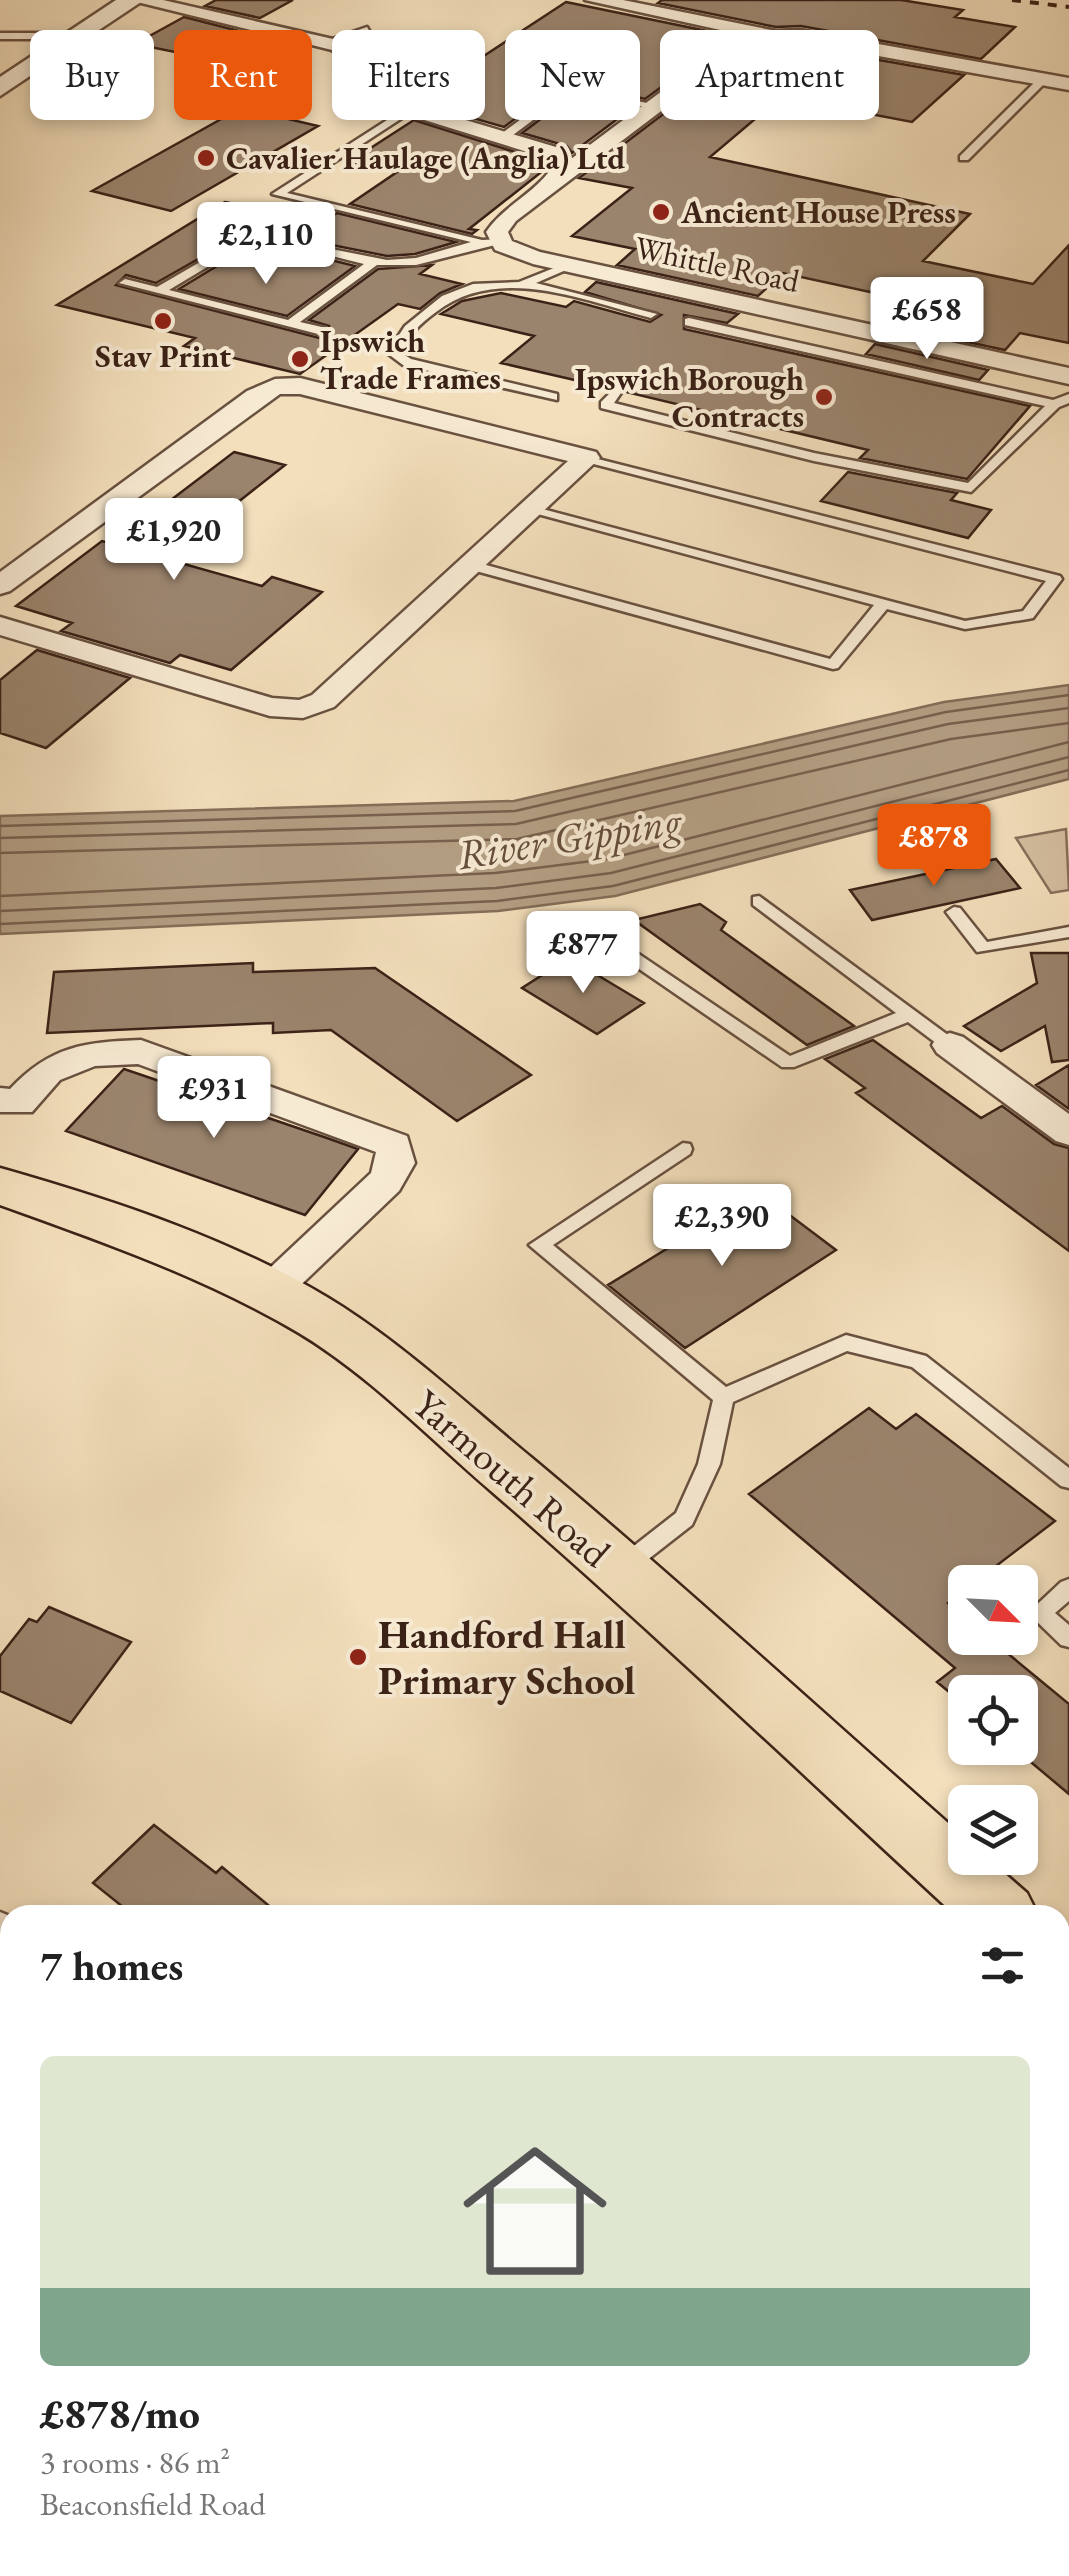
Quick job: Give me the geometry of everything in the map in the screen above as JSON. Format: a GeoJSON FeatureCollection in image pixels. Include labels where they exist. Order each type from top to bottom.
{"type":"FeatureCollection","features":[{"type":"Feature","properties":{"kind":"main road","name":"Yarmouth Road"},"geometry":{"type":"LineString","coordinates":[[0,1186],[153,1239],[270,1291],[369,1354],[618,1570],[992,1905]]}},
{"type":"Feature","properties":{"kind":"street"},"geometry":{"type":"LineString","coordinates":[[91,30],[135,0],[332,44]]}},
{"type":"Feature","properties":{"kind":"street"},"geometry":{"type":"LineString","coordinates":[[594,0],[745,30]]}},
{"type":"Feature","properties":{"kind":"street"},"geometry":{"type":"LineString","coordinates":[[879,50],[1069,84]]}},
{"type":"Feature","properties":{"kind":"street"},"geometry":{"type":"LineString","coordinates":[[0,88],[30,69]]}},
{"type":"Feature","properties":{"kind":"street"},"geometry":{"type":"LineString","coordinates":[[499,241],[499,225],[508,216],[660,103]]}},
{"type":"Feature","properties":{"kind":"street"},"geometry":{"type":"LineString","coordinates":[[440,120],[558,154],[564,166],[554,182]]}},
{"type":"Feature","properties":{"kind":"street"},"geometry":{"type":"LineString","coordinates":[[505,136],[578,141],[629,126]]}},
{"type":"Feature","properties":{"kind":"street","name":"Whittle Road"},"geometry":{"type":"LineString","coordinates":[[499,241],[518,253],[1069,376]]}},
{"type":"Feature","properties":{"kind":"street"},"geometry":{"type":"LineString","coordinates":[[0,586],[256,396],[275,387],[300,386],[587,458]]}},
{"type":"Feature","properties":{"kind":"street"},"geometry":{"type":"LineString","coordinates":[[0,626],[270,707],[303,709],[323,700],[587,458]]}},
{"type":"Feature","properties":{"kind":"street"},"geometry":{"type":"LineString","coordinates":[[950,1046],[1069,1132]]}},
{"type":"Feature","properties":{"kind":"street"},"geometry":{"type":"LineString","coordinates":[[0,1100],[19,1103],[47,1072],[90,1054],[141,1052],[394,1144],[396,1164],[386,1182],[270,1291]]}},
{"type":"Feature","properties":{"kind":"lane"},"geometry":{"type":"LineString","coordinates":[[0,36],[30,36]]}},
{"type":"Feature","properties":{"kind":"lane"},"geometry":{"type":"LineString","coordinates":[[328,42],[332,41]]}},
{"type":"Feature","properties":{"kind":"lane"},"geometry":{"type":"LineString","coordinates":[[964,158],[1043,80]]}},
{"type":"Feature","properties":{"kind":"lane"},"geometry":{"type":"LineString","coordinates":[[640,103],[656,106]]}},
{"type":"Feature","properties":{"kind":"lane"},"geometry":{"type":"LineString","coordinates":[[392,120],[278,194],[458,236],[499,241]]}},
{"type":"Feature","properties":{"kind":"lane"},"geometry":{"type":"LineString","coordinates":[[505,136],[526,120]]}},
{"type":"Feature","properties":{"kind":"lane"},"geometry":{"type":"LineString","coordinates":[[159,291],[250,236],[374,262],[426,261],[465,244],[499,241]]}},
{"type":"Feature","properties":{"kind":"lane"},"geometry":{"type":"LineString","coordinates":[[290,324],[374,262]]}},
{"type":"Feature","properties":{"kind":"lane"},"geometry":{"type":"LineString","coordinates":[[523,284],[569,265]]}},
{"type":"Feature","properties":{"kind":"lane"},"geometry":{"type":"LineString","coordinates":[[125,283],[322,332]]}},
{"type":"Feature","properties":{"kind":"lane"},"geometry":{"type":"LineString","coordinates":[[553,398],[406,362],[394,353],[397,341],[442,297],[485,284],[523,284],[651,314]]}},
{"type":"Feature","properties":{"kind":"lane"},"geometry":{"type":"LineString","coordinates":[[715,297],[687,323],[1054,404]]}},
{"type":"Feature","properties":{"kind":"lane"},"geometry":{"type":"LineString","coordinates":[[617,390],[606,405],[814,456],[971,488],[1054,404],[1069,398]]}},
{"type":"Feature","properties":{"kind":"lane"},"geometry":{"type":"LineString","coordinates":[[530,510],[965,625],[1028,615],[1055,579],[587,458]]}},
{"type":"Feature","properties":{"kind":"lane"},"geometry":{"type":"LineString","coordinates":[[470,565],[833,665],[884,603]]}},
{"type":"Feature","properties":{"kind":"lane"},"geometry":{"type":"LineString","coordinates":[[758,900],[950,1046]]}},
{"type":"Feature","properties":{"kind":"lane"},"geometry":{"type":"LineString","coordinates":[[954,912],[983,948],[1069,932]]}},
{"type":"Feature","properties":{"kind":"lane"},"geometry":{"type":"LineString","coordinates":[[602,938],[788,1063],[906,1016]]}},
{"type":"Feature","properties":{"kind":"lane"},"geometry":{"type":"LineString","coordinates":[[683,1149],[539,1245],[724,1397]]}},
{"type":"Feature","properties":{"kind":"lane"},"geometry":{"type":"LineString","coordinates":[[724,1397],[846,1344],[919,1361],[1069,1480]]}},
{"type":"Feature","properties":{"kind":"lane"},"geometry":{"type":"LineString","coordinates":[[618,1570],[684,1519],[709,1464],[724,1397]]}},
{"type":"Feature","properties":{"kind":"lane"},"geometry":{"type":"LineString","coordinates":[[1069,1588],[1039,1613],[1069,1638]]}},
{"type":"Feature","properties":{"kind":"shaded area"},"geometry":{"type":"Polygon","coordinates":[[[1066,829],[1069,890],[1051,893],[1016,838],[1066,829]]]}},
{"type":"Feature","properties":{"kind":"water","name":"River Gipping"},"geometry":{"type":"Polygon","coordinates":[[[1069,685],[1069,779],[615,896],[498,911],[0,934],[0,816],[514,801],[944,702],[1069,685]]]}},
{"type":"Feature","properties":{"kind":"building"},"geometry":{"type":"Polygon","coordinates":[[[216,0],[293,0],[260,18],[205,6],[216,0]]]}},
{"type":"Feature","properties":{"kind":"building"},"geometry":{"type":"Polygon","coordinates":[[[901,0],[963,10],[955,17],[1015,27],[981,59],[879,40],[879,30],[776,27],[658,3],[901,0]]]}},
{"type":"Feature","properties":{"kind":"building"},"geometry":{"type":"Polygon","coordinates":[[[566,2],[702,30],[660,30],[660,88],[645,99],[640,98],[640,30],[523,30],[566,2]]]}},
{"type":"Feature","properties":{"kind":"building"},"geometry":{"type":"Polygon","coordinates":[[[184,17],[235,30],[174,30],[174,52],[154,48],[154,34],[184,17]]]}},
{"type":"Feature","properties":{"kind":"building"},"geometry":{"type":"Polygon","coordinates":[[[505,42],[505,120],[513,120],[504,127],[480,120],[485,120],[485,55],[505,42]]]}},
{"type":"Feature","properties":{"kind":"building"},"geometry":{"type":"Polygon","coordinates":[[[879,60],[964,75],[912,122],[879,116],[879,60]]]}},
{"type":"Feature","properties":{"kind":"building"},"geometry":{"type":"Polygon","coordinates":[[[660,117],[660,120],[754,120],[710,157],[970,214],[923,261],[1033,284],[1069,245],[1069,343],[1020,333],[1005,350],[893,326],[916,302],[783,273],[758,296],[617,265],[635,249],[572,236],[632,188],[579,178],[660,117]]]}},
{"type":"Feature","properties":{"kind":"building","name":"Cavalier Haulage (Anglia) Ltd"},"geometry":{"type":"Polygon","coordinates":[[[219,120],[292,120],[318,126],[171,211],[92,191],[219,120]]]}},
{"type":"Feature","properties":{"kind":"building"},"geometry":{"type":"Polygon","coordinates":[[[414,120],[547,162],[549,166],[469,229],[477,230],[472,234],[350,204],[397,172],[349,162],[414,120]]]}},
{"type":"Feature","properties":{"kind":"building"},"geometry":{"type":"Polygon","coordinates":[[[539,120],[616,120],[572,153],[567,146],[522,133],[539,120]]]}},
{"type":"Feature","properties":{"kind":"building"},"geometry":{"type":"Polygon","coordinates":[[[225,202],[322,223],[337,213],[456,242],[415,254],[387,256],[251,229],[156,283],[126,275],[116,285],[323,339],[329,336],[329,326],[309,320],[378,269],[432,265],[420,274],[462,284],[440,293],[420,309],[398,304],[300,374],[184,346],[195,338],[57,305],[225,202]]]}},
{"type":"Feature","properties":{"kind":"building"},"geometry":{"type":"Polygon","coordinates":[[[253,244],[355,266],[287,316],[179,289],[253,244]]]}},
{"type":"Feature","properties":{"kind":"building","name":"Ipswich Borough Contracts"},"geometry":{"type":"Polygon","coordinates":[[[596,282],[738,314],[727,323],[684,315],[684,329],[1030,406],[967,479],[860,458],[868,450],[626,392],[619,383],[609,388],[501,363],[534,336],[441,314],[462,301],[501,293],[566,307],[574,301],[650,322],[661,315],[585,292],[596,282]]]}},
{"type":"Feature","properties":{"kind":"building"},"geometry":{"type":"Polygon","coordinates":[[[875,344],[988,370],[979,380],[866,354],[875,344]]]}},
{"type":"Feature","properties":{"kind":"building"},"geometry":{"type":"Polygon","coordinates":[[[234,452],[285,465],[166,559],[262,586],[272,577],[322,592],[231,670],[180,655],[170,663],[61,631],[72,623],[16,606],[102,541],[113,544],[234,452]]]}},
{"type":"Feature","properties":{"kind":"building"},"geometry":{"type":"Polygon","coordinates":[[[848,472],[957,493],[951,500],[991,510],[968,538],[821,501],[848,472]]]}},
{"type":"Feature","properties":{"kind":"building"},"geometry":{"type":"Polygon","coordinates":[[[37,650],[130,678],[46,748],[0,733],[0,680],[37,650]]]}},
{"type":"Feature","properties":{"kind":"building"},"geometry":{"type":"Polygon","coordinates":[[[996,859],[1020,888],[872,920],[850,890],[996,859]]]}},
{"type":"Feature","properties":{"kind":"building"},"geometry":{"type":"Polygon","coordinates":[[[700,904],[726,922],[721,930],[854,1026],[807,1045],[634,920],[700,904]]]}},
{"type":"Feature","properties":{"kind":"building"},"geometry":{"type":"Polygon","coordinates":[[[1031,953],[1069,953],[1069,1060],[1052,1062],[1045,1026],[1001,1051],[964,1026],[1037,983],[1031,953]]]}},
{"type":"Feature","properties":{"kind":"building"},"geometry":{"type":"Polygon","coordinates":[[[569,958],[644,1003],[597,1034],[522,988],[569,958]]]}},
{"type":"Feature","properties":{"kind":"building"},"geometry":{"type":"Polygon","coordinates":[[[253,963],[253,972],[375,968],[531,1075],[457,1121],[331,1030],[273,1033],[273,1023],[47,1033],[54,972],[253,963]]]}},
{"type":"Feature","properties":{"kind":"building"},"geometry":{"type":"Polygon","coordinates":[[[873,1040],[981,1118],[1002,1106],[1054,1144],[1069,1148],[1069,1251],[856,1093],[865,1088],[825,1059],[873,1040]]]}},
{"type":"Feature","properties":{"kind":"building"},"geometry":{"type":"Polygon","coordinates":[[[1069,1065],[1069,1109],[1036,1085],[1069,1065]]]}},
{"type":"Feature","properties":{"kind":"building"},"geometry":{"type":"Polygon","coordinates":[[[124,1069],[358,1149],[305,1215],[66,1131],[124,1069]]]}},
{"type":"Feature","properties":{"kind":"building"},"geometry":{"type":"Polygon","coordinates":[[[759,1192],[836,1250],[685,1348],[608,1285],[759,1192]]]}},
{"type":"Feature","properties":{"kind":"building"},"geometry":{"type":"Polygon","coordinates":[[[869,1408],[896,1429],[916,1414],[1055,1521],[997,1565],[948,1565],[948,1655],[1010,1655],[1034,1675],[948,1675],[948,1691],[937,1682],[955,1668],[749,1494],[869,1408]]]}},
{"type":"Feature","properties":{"kind":"building"},"geometry":{"type":"Polygon","coordinates":[[[49,1607],[131,1642],[71,1723],[0,1691],[0,1656],[29,1619],[37,1622],[49,1607]]]}},
{"type":"Feature","properties":{"kind":"building"},"geometry":{"type":"Polygon","coordinates":[[[1038,1678],[1069,1704],[1069,1794],[1034,1765],[1038,1765],[1038,1678]]]}},
{"type":"Feature","properties":{"kind":"building"},"geometry":{"type":"Polygon","coordinates":[[[154,1825],[216,1873],[222,1867],[268,1905],[120,1905],[93,1883],[154,1825]]]}},
{"type":"Feature","properties":{"kind":"railway"},"geometry":{"type":"LineString","coordinates":[[1012,0],[1069,7]]}},
{"type":"Feature","properties":{"kind":"place","name":"Cavalier Haulage (Anglia) Ltd"},"geometry":{"type":"Point","coordinates":[206,158]}},
{"type":"Feature","properties":{"kind":"place","name":"Ancient House Press"},"geometry":{"type":"Point","coordinates":[661,212]}},
{"type":"Feature","properties":{"kind":"place","name":"Stav Print"},"geometry":{"type":"Point","coordinates":[163,321]}},
{"type":"Feature","properties":{"kind":"place","name":"Ipswich Trade Frames"},"geometry":{"type":"Point","coordinates":[300,359]}},
{"type":"Feature","properties":{"kind":"place","name":"Ipswich Borough Contracts"},"geometry":{"type":"Point","coordinates":[824,397]}},
{"type":"Feature","properties":{"kind":"place","name":"Handford Hall Primary School"},"geometry":{"type":"Point","coordinates":[358,1657]}}]}
